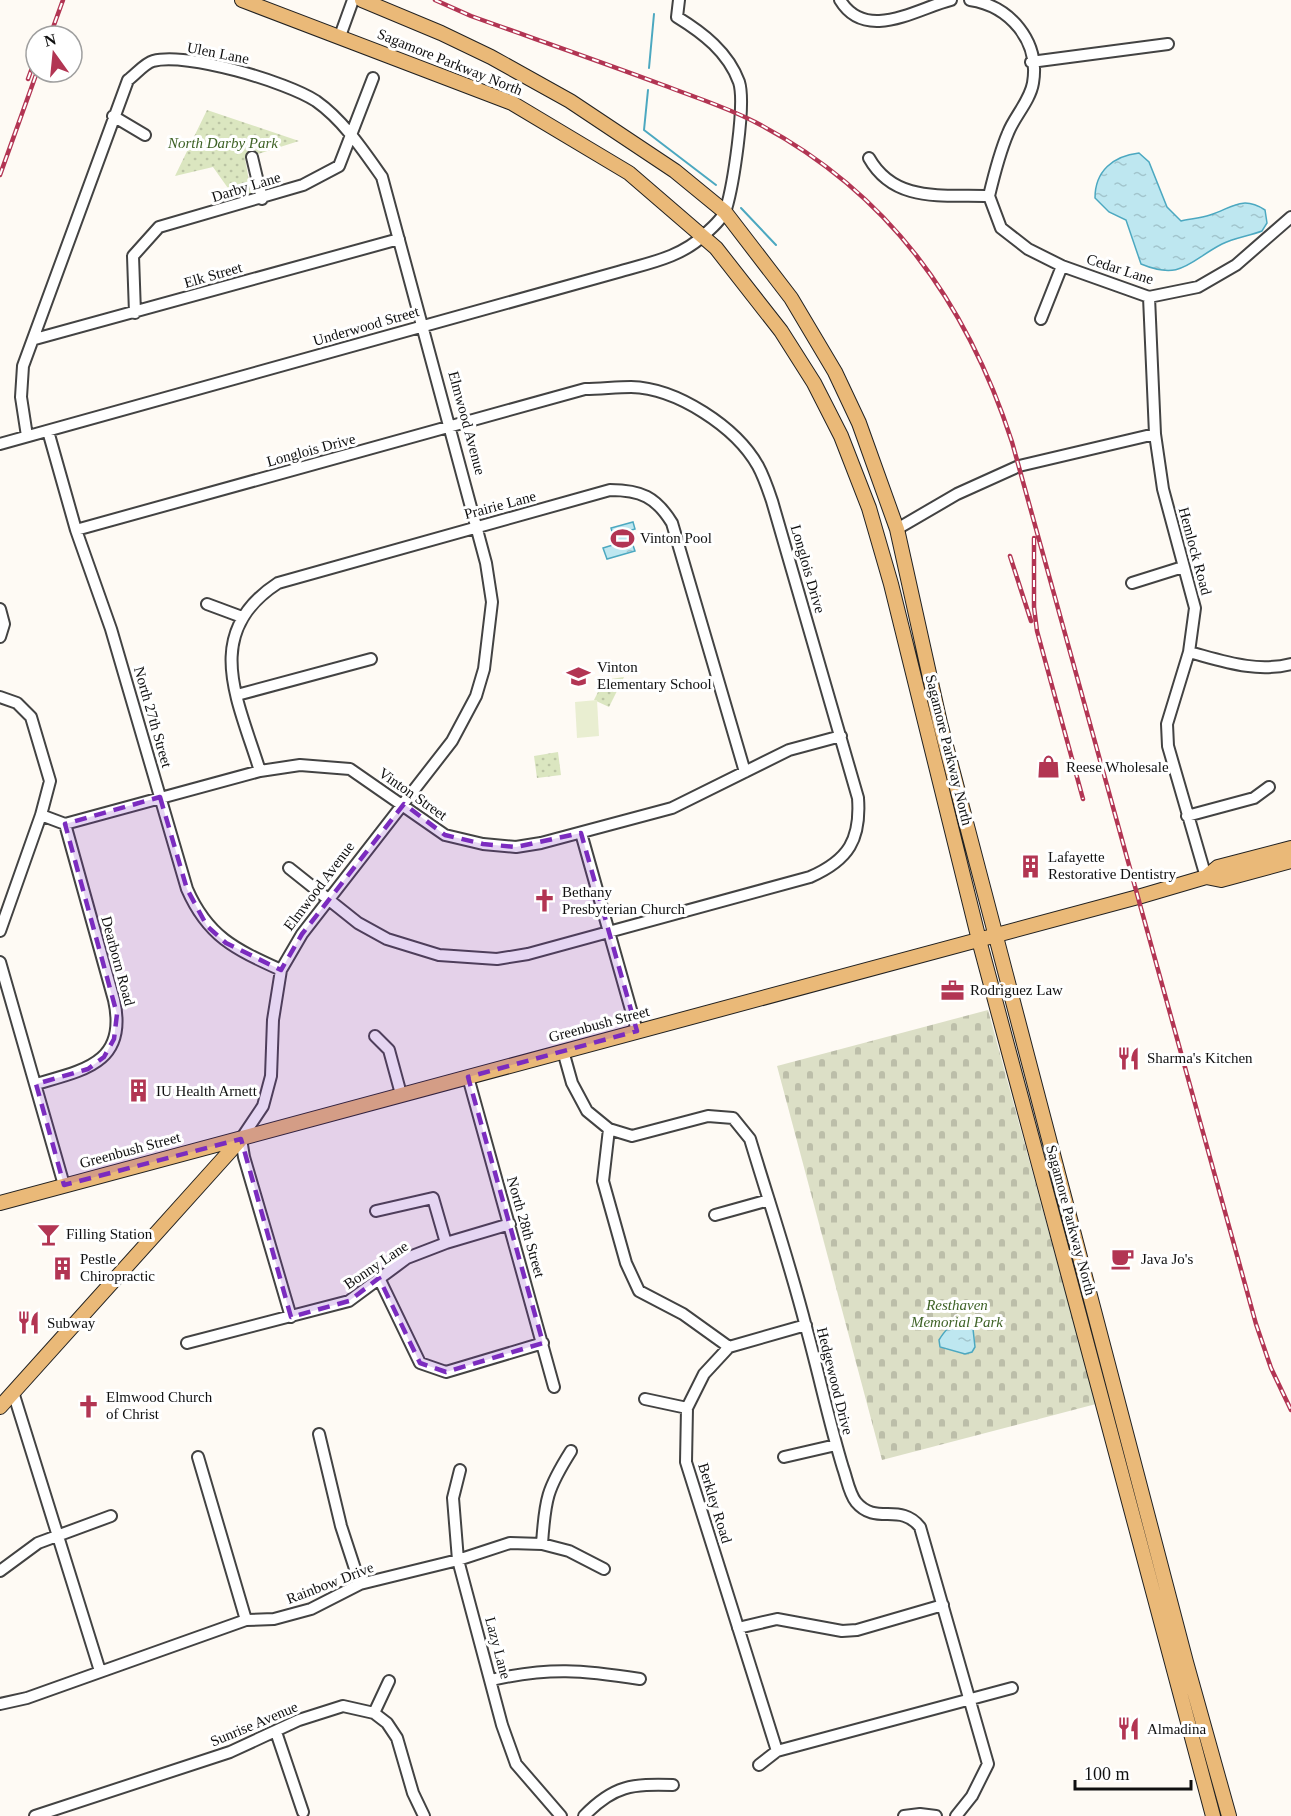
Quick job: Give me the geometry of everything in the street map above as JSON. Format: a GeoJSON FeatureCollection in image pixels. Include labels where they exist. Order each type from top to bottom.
{"type":"FeatureCollection","features":[{"type":"Feature","properties":{"kind":"main road","name":"Sagamore Parkway North"},"geometry":{"type":"LineString","coordinates":[[242,0],[512,103],[629,173],[704,235],[781,331],[814,383],[841,436],[869,508],[891,584],[979,940],[1213,1816]]}},
{"type":"Feature","properties":{"kind":"main road","name":"Sagamore Parkway North"},"geometry":{"type":"LineString","coordinates":[[362,0],[441,33],[570,101],[675,171],[725,212],[791,298],[835,372],[859,423],[897,530],[940,723],[1183,1651],[1229,1816]]}},
{"type":"Feature","properties":{"kind":"main road","name":"Greenbush Street"},"geometry":{"type":"LineString","coordinates":[[0,1203],[979,940],[1206,877],[1218,867],[1291,848]]}},
{"type":"Feature","properties":{"kind":"main road","name":"Greenbush Street"},"geometry":{"type":"LineString","coordinates":[[1206,877],[1221,880],[1291,861]]}},
{"type":"Feature","properties":{"kind":"main road","name":"Elmwood Avenue"},"geometry":{"type":"LineString","coordinates":[[0,1407],[241,1139]]}},
{"type":"Feature","properties":{"kind":"street"},"geometry":{"type":"LineString","coordinates":[[340,36],[354,0]]}},
{"type":"Feature","properties":{"kind":"street"},"geometry":{"type":"LineString","coordinates":[[679,0],[677,17],[721,50],[739,83],[740,115],[736,156],[725,212]]}},
{"type":"Feature","properties":{"kind":"street"},"geometry":{"type":"LineString","coordinates":[[840,0],[854,14],[868,19],[887,21],[907,17],[951,0]]}},
{"type":"Feature","properties":{"kind":"street"},"geometry":{"type":"LineString","coordinates":[[869,158],[878,174],[901,189],[921,195],[989,196],[1008,132],[1033,84],[1031,62],[1028,45],[1018,25],[986,1],[970,0]]}},
{"type":"Feature","properties":{"kind":"street"},"geometry":{"type":"LineString","coordinates":[[1031,62],[1168,44]]}},
{"type":"Feature","properties":{"kind":"street","name":"Ulen Lane"},"geometry":{"type":"LineString","coordinates":[[27,436],[21,397],[23,366],[35,339],[113,116],[128,81],[152,61],[183,60],[268,79],[316,101],[351,135],[382,177],[424,326]]}},
{"type":"Feature","properties":{"kind":"street","name":"Darby Lane"},"geometry":{"type":"LineString","coordinates":[[135,313],[133,256],[159,227],[262,199],[303,185],[339,166],[373,78]]}},
{"type":"Feature","properties":{"kind":"street"},"geometry":{"type":"LineString","coordinates":[[113,116],[145,135]]}},
{"type":"Feature","properties":{"kind":"street"},"geometry":{"type":"LineString","coordinates":[[252,157],[262,199]]}},
{"type":"Feature","properties":{"kind":"street","name":"Cedar Lane"},"geometry":{"type":"LineString","coordinates":[[989,196],[1001,228],[1028,249],[1062,266],[1149,297],[1198,287],[1236,265],[1291,217]]}},
{"type":"Feature","properties":{"kind":"street","name":"Underwood Street"},"geometry":{"type":"LineString","coordinates":[[0,444],[671,257],[704,235],[725,212]]}},
{"type":"Feature","properties":{"kind":"street","name":"Elk Street"},"geometry":{"type":"LineString","coordinates":[[35,339],[399,239]]}},
{"type":"Feature","properties":{"kind":"street"},"geometry":{"type":"LineString","coordinates":[[1041,319],[1062,266]]}},
{"type":"Feature","properties":{"kind":"street","name":"Hemlock Road"},"geometry":{"type":"LineString","coordinates":[[1149,297],[1155,434],[1163,489],[1195,608],[1189,652],[1167,724],[1168,746],[1206,877]]}},
{"type":"Feature","properties":{"kind":"street","name":"Elmwood Avenue"},"geometry":{"type":"LineString","coordinates":[[241,1139],[263,1106],[271,1076],[273,1020],[281,970],[302,934],[452,741],[476,696],[484,669],[492,602],[478,527],[424,326]]}},
{"type":"Feature","properties":{"kind":"street","name":"Longlois Drive"},"geometry":{"type":"LineString","coordinates":[[76,530],[585,389],[634,387],[672,397],[706,413],[735,438],[757,465],[772,501],[858,798],[860,821],[854,839],[844,855],[827,869],[810,877],[528,954],[497,959],[439,956],[387,939],[357,923],[289,868]]}},
{"type":"Feature","properties":{"kind":"street","name":"North 27th Street"},"geometry":{"type":"LineString","coordinates":[[48,431],[76,530],[111,629],[188,889],[207,926],[226,943],[281,970]]}},
{"type":"Feature","properties":{"kind":"street"},"geometry":{"type":"LineString","coordinates":[[897,530],[957,494],[1019,466],[1155,434]]}},
{"type":"Feature","properties":{"kind":"street","name":"Prairie Lane"},"geometry":{"type":"LineString","coordinates":[[260,771],[231,668],[231,649],[242,616],[254,600],[278,583],[610,490],[628,490],[646,496],[662,506],[672,523],[745,772]]}},
{"type":"Feature","properties":{"kind":"street"},"geometry":{"type":"LineString","coordinates":[[1132,583],[1183,567]]}},
{"type":"Feature","properties":{"kind":"street"},"geometry":{"type":"LineString","coordinates":[[207,604],[242,616]]}},
{"type":"Feature","properties":{"kind":"street"},"geometry":{"type":"LineString","coordinates":[[0,609],[4,624],[0,637]]}},
{"type":"Feature","properties":{"kind":"street"},"geometry":{"type":"LineString","coordinates":[[1189,652],[1245,667],[1280,667],[1291,664]]}},
{"type":"Feature","properties":{"kind":"street"},"geometry":{"type":"LineString","coordinates":[[237,695],[371,659]]}},
{"type":"Feature","properties":{"kind":"street"},"geometry":{"type":"LineString","coordinates":[[0,697],[17,703],[31,717],[50,780],[41,815],[0,931]]}},
{"type":"Feature","properties":{"kind":"street","name":"Vinton Street"},"geometry":{"type":"LineString","coordinates":[[65,824],[260,771],[300,765],[350,769],[404,804],[445,835],[483,844],[516,847],[581,833],[684,804],[789,750],[841,736]]}},
{"type":"Feature","properties":{"kind":"street"},"geometry":{"type":"LineString","coordinates":[[1187,816],[1254,798],[1269,787]]}},
{"type":"Feature","properties":{"kind":"street"},"geometry":{"type":"LineString","coordinates":[[41,815],[65,824]]}},
{"type":"Feature","properties":{"kind":"street","name":"Dearborn Road"},"geometry":{"type":"LineString","coordinates":[[36,1084],[88,1069],[104,1057],[114,1040],[117,1028],[114,1000],[65,824]]}},
{"type":"Feature","properties":{"kind":"street"},"geometry":{"type":"LineString","coordinates":[[581,833],[637,1031]]}},
{"type":"Feature","properties":{"kind":"street"},"geometry":{"type":"LineString","coordinates":[[0,962],[2,981],[36,1084],[64,1185]]}},
{"type":"Feature","properties":{"kind":"street"},"geometry":{"type":"LineString","coordinates":[[375,1036],[389,1050],[401,1094]]}},
{"type":"Feature","properties":{"kind":"street","name":"Hedgewood Drive"},"geometry":{"type":"LineString","coordinates":[[563,1051],[572,1083],[587,1111],[609,1129],[632,1136],[708,1116],[733,1118],[750,1139],[806,1325],[836,1445],[851,1492],[859,1505],[875,1514],[909,1516],[920,1527],[988,1764],[972,1796],[956,1816]]}},
{"type":"Feature","properties":{"kind":"street","name":"North 28th Street"},"geometry":{"type":"LineString","coordinates":[[468,1077],[554,1387]]}},
{"type":"Feature","properties":{"kind":"street"},"geometry":{"type":"LineString","coordinates":[[609,1129],[603,1181],[626,1263],[639,1291],[683,1314],[729,1347],[806,1325]]}},
{"type":"Feature","properties":{"kind":"street"},"geometry":{"type":"LineString","coordinates":[[241,1139],[244,1157],[291,1317]]}},
{"type":"Feature","properties":{"kind":"street"},"geometry":{"type":"LineString","coordinates":[[376,1211],[433,1198],[446,1243]]}},
{"type":"Feature","properties":{"kind":"street"},"geometry":{"type":"LineString","coordinates":[[715,1215],[769,1200]]}},
{"type":"Feature","properties":{"kind":"street","name":"Bonny Lane"},"geometry":{"type":"LineString","coordinates":[[187,1343],[349,1301],[407,1258],[446,1243],[510,1224]]}},
{"type":"Feature","properties":{"kind":"street"},"geometry":{"type":"LineString","coordinates":[[380,1278],[420,1363],[446,1372],[543,1343]]}},
{"type":"Feature","properties":{"kind":"street","name":"Berkley Road"},"geometry":{"type":"LineString","coordinates":[[729,1347],[704,1374],[687,1408],[686,1462],[777,1751]]}},
{"type":"Feature","properties":{"kind":"street"},"geometry":{"type":"LineString","coordinates":[[13,1392],[100,1671]]}},
{"type":"Feature","properties":{"kind":"street"},"geometry":{"type":"LineString","coordinates":[[645,1399],[687,1408]]}},
{"type":"Feature","properties":{"kind":"street"},"geometry":{"type":"LineString","coordinates":[[319,1434],[341,1526],[360,1584]]}},
{"type":"Feature","properties":{"kind":"street"},"geometry":{"type":"LineString","coordinates":[[784,1457],[836,1445]]}},
{"type":"Feature","properties":{"kind":"street"},"geometry":{"type":"LineString","coordinates":[[542,1544],[545,1501],[553,1479],[571,1451]]}},
{"type":"Feature","properties":{"kind":"street"},"geometry":{"type":"LineString","coordinates":[[198,1456],[246,1620]]}},
{"type":"Feature","properties":{"kind":"street","name":"Lazy Lane"},"geometry":{"type":"LineString","coordinates":[[460,1470],[453,1498],[458,1560],[502,1725],[516,1764],[561,1816]]}},
{"type":"Feature","properties":{"kind":"street"},"geometry":{"type":"LineString","coordinates":[[0,1571],[20,1554],[57,1534],[111,1516]]}},
{"type":"Feature","properties":{"kind":"street","name":"Rainbow Drive"},"geometry":{"type":"LineString","coordinates":[[0,1704],[27,1698],[246,1620],[274,1619],[311,1609],[360,1584],[458,1560],[510,1543],[542,1544],[569,1551],[604,1569]]}},
{"type":"Feature","properties":{"kind":"street"},"geometry":{"type":"LineString","coordinates":[[738,1628],[777,1619],[842,1631],[857,1630],[943,1605]]}},
{"type":"Feature","properties":{"kind":"street"},"geometry":{"type":"LineString","coordinates":[[491,1680],[530,1672],[577,1669],[640,1678]]}},
{"type":"Feature","properties":{"kind":"street"},"geometry":{"type":"LineString","coordinates":[[389,1681],[374,1713],[387,1723],[397,1738],[413,1793],[424,1816]]}},
{"type":"Feature","properties":{"kind":"street"},"geometry":{"type":"LineString","coordinates":[[759,1765],[777,1751],[970,1697],[1012,1688]]}},
{"type":"Feature","properties":{"kind":"street","name":"Sunrise Avenue"},"geometry":{"type":"LineString","coordinates":[[35,1816],[230,1752],[299,1720],[343,1706],[374,1713]]}},
{"type":"Feature","properties":{"kind":"street"},"geometry":{"type":"LineString","coordinates":[[276,1732],[303,1812]]}},
{"type":"Feature","properties":{"kind":"street"},"geometry":{"type":"LineString","coordinates":[[584,1816],[602,1797],[637,1784],[673,1785]]}},
{"type":"Feature","properties":{"kind":"street"},"geometry":{"type":"LineString","coordinates":[[904,1816],[920,1814],[936,1816]]}},
{"type":"Feature","properties":{"kind":"highlighted area"},"geometry":{"type":"Polygon","coordinates":[[[160,797],[187,889],[207,926],[226,943],[281,970],[302,934],[404,804],[445,835],[483,844],[516,847],[581,833],[637,1031],[468,1077],[543,1343],[446,1372],[420,1363],[379,1278],[349,1301],[291,1317],[241,1139],[64,1185],[36,1084],[88,1069],[104,1057],[114,1039],[117,1014],[65,824],[160,797]]]}},
{"type":"Feature","properties":{"kind":"green space","name":"North Darby Park"},"geometry":{"type":"Polygon","coordinates":[[[207,110],[299,141],[245,158],[251,193],[235,198],[213,167],[175,176],[207,110]]]}},
{"type":"Feature","properties":{"kind":"green space"},"geometry":{"type":"Polygon","coordinates":[[[624,677],[609,707],[594,700],[604,680],[624,677]]]}},
{"type":"Feature","properties":{"kind":"green space"},"geometry":{"type":"Polygon","coordinates":[[[597,700],[599,736],[577,738],[575,702],[597,700]]]}},
{"type":"Feature","properties":{"kind":"green space"},"geometry":{"type":"Polygon","coordinates":[[[558,752],[561,775],[537,778],[534,756],[558,752]]]}},
{"type":"Feature","properties":{"kind":"green space","name":"Resthaven Memorial Park"},"geometry":{"type":"Polygon","coordinates":[[[988,1010],[1096,1404],[882,1460],[777,1066],[988,1010]]]}},
{"type":"Feature","properties":{"kind":"water"},"geometry":{"type":"Polygon","coordinates":[[[1139,153],[1149,162],[1167,207],[1181,221],[1207,216],[1237,204],[1250,203],[1265,210],[1267,223],[1262,231],[1222,244],[1176,270],[1155,269],[1141,264],[1126,220],[1109,212],[1095,198],[1098,180],[1107,166],[1121,158],[1139,153]]]}},
{"type":"Feature","properties":{"kind":"water","name":"Vinton Pool"},"geometry":{"type":"Polygon","coordinates":[[[633,522],[635,529],[628,531],[635,551],[607,559],[603,548],[616,544],[611,528],[633,522]]]}},
{"type":"Feature","properties":{"kind":"water"},"geometry":{"type":"Polygon","coordinates":[[[962,1322],[973,1329],[975,1347],[972,1352],[965,1354],[940,1347],[939,1340],[946,1330],[962,1322]]]}},
{"type":"Feature","properties":{"kind":"waterway"},"geometry":{"type":"LineString","coordinates":[[649,68],[654,14]]}},
{"type":"Feature","properties":{"kind":"waterway"},"geometry":{"type":"LineString","coordinates":[[648,90],[644,130],[716,185]]}},
{"type":"Feature","properties":{"kind":"waterway"},"geometry":{"type":"LineString","coordinates":[[741,208],[776,245]]}},
{"type":"Feature","properties":{"kind":"railway"},"geometry":{"type":"LineString","coordinates":[[54,24],[63,0]]}},
{"type":"Feature","properties":{"kind":"railway"},"geometry":{"type":"LineString","coordinates":[[435,0],[471,16],[710,102],[755,122],[802,150],[845,182],[883,217],[917,256],[946,298],[972,343],[1012,442],[1256,1324],[1271,1368],[1291,1410]]}},
{"type":"Feature","properties":{"kind":"railway"},"geometry":{"type":"LineString","coordinates":[[0,175],[33,84]]}},
{"type":"Feature","properties":{"kind":"railway"},"geometry":{"type":"LineString","coordinates":[[1034,538],[1034,607],[1037,631],[1083,799]]}},
{"type":"Feature","properties":{"kind":"railway"},"geometry":{"type":"LineString","coordinates":[[1010,556],[1031,621]]}},
{"type":"Feature","properties":{"kind":"place","name":"Vinton Pool"},"geometry":{"type":"Point","coordinates":[622,538]}},
{"type":"Feature","properties":{"kind":"place","name":"Vinton Elementary School"},"geometry":{"type":"Point","coordinates":[579,676]}},
{"type":"Feature","properties":{"kind":"place","name":"Reese Wholesale"},"geometry":{"type":"Point","coordinates":[1048,767]}},
{"type":"Feature","properties":{"kind":"place","name":"Lafayette Restorative Dentistry"},"geometry":{"type":"Point","coordinates":[1030,866]}},
{"type":"Feature","properties":{"kind":"place","name":"Bethany Presbyterian Church"},"geometry":{"type":"Point","coordinates":[544,901]}},
{"type":"Feature","properties":{"kind":"place","name":"Rodriguez Law"},"geometry":{"type":"Point","coordinates":[952,990]}},
{"type":"Feature","properties":{"kind":"place","name":"Sharma's Kitchen"},"geometry":{"type":"Point","coordinates":[1129,1058]}},
{"type":"Feature","properties":{"kind":"place","name":"IU Health Arnett"},"geometry":{"type":"Point","coordinates":[138,1091]}},
{"type":"Feature","properties":{"kind":"place","name":"Filling Station"},"geometry":{"type":"Point","coordinates":[48,1234]}},
{"type":"Feature","properties":{"kind":"place","name":"Java Jo's"},"geometry":{"type":"Point","coordinates":[1123,1259]}},
{"type":"Feature","properties":{"kind":"place","name":"Pestle Chiropractic"},"geometry":{"type":"Point","coordinates":[62,1268]}},
{"type":"Feature","properties":{"kind":"place","name":"Subway"},"geometry":{"type":"Point","coordinates":[29,1323]}},
{"type":"Feature","properties":{"kind":"place","name":"Elmwood Church of Christ"},"geometry":{"type":"Point","coordinates":[88,1406]}},
{"type":"Feature","properties":{"kind":"place","name":"Almadina"},"geometry":{"type":"Point","coordinates":[1129,1729]}}]}
